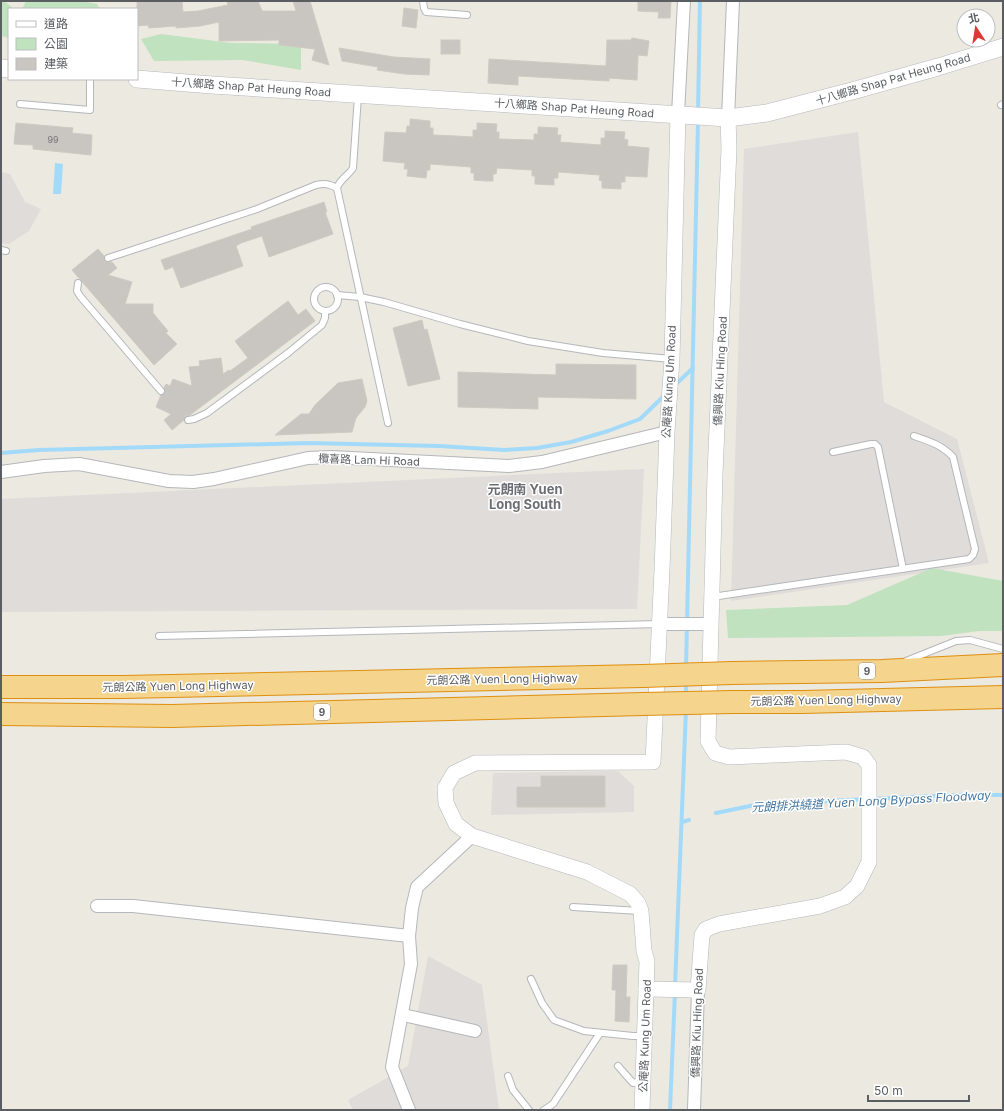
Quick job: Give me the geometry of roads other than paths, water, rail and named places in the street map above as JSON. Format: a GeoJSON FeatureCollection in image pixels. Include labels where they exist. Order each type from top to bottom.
{"type":"FeatureCollection","features":[{"type":"Feature","properties":{"kind":"highway","name":"元朗公路 Yuen Long Highway"},"geometry":{"type":"LineString","coordinates":[[1,687],[123,687],[882,671],[1003,666]]}},
{"type":"Feature","properties":{"kind":"highway","name":"元朗公路 Yuen Long Highway"},"geometry":{"type":"LineString","coordinates":[[1,714],[172,716],[643,704],[1003,697]]}},
{"type":"Feature","properties":{"kind":"main road","name":"十八鄉路 Shap Pat Heung Road"},"geometry":{"type":"LineString","coordinates":[[138,79],[725,117],[767,113],[852,92],[1003,47]]}},
{"type":"Feature","properties":{"kind":"street","name":"公庵路 Kung Um Road"},"geometry":{"type":"LineString","coordinates":[[472,836],[456,824],[446,803],[445,788],[454,773],[475,763],[653,762],[660,624],[666,432],[685,115],[684,1]]}},
{"type":"Feature","properties":{"kind":"street","name":"僑興路 Kiu Hing Road"},"geometry":{"type":"LineString","coordinates":[[694,1110],[698,990],[702,936],[706,930],[719,924],[820,906],[845,897],[857,886],[869,862],[869,766],[863,757],[846,752],[729,757],[715,753],[708,741],[715,474],[729,148],[725,117],[733,1]]}},
{"type":"Feature","properties":{"kind":"street","name":"欖喜路 Lam Hi Road"},"geometry":{"type":"LineString","coordinates":[[1,472],[44,466],[79,464],[169,481],[193,482],[214,479],[308,458],[331,457],[509,466],[542,462],[666,432]]}},
{"type":"Feature","properties":{"kind":"street"},"geometry":{"type":"LineString","coordinates":[[660,624],[711,624]]}},
{"type":"Feature","properties":{"kind":"street"},"geometry":{"type":"LineString","coordinates":[[409,1110],[392,1067],[403,1015],[411,964],[409,936],[412,908],[417,887],[472,836],[587,872],[630,894],[638,903],[641,911]]}},
{"type":"Feature","properties":{"kind":"street"},"geometry":{"type":"LineString","coordinates":[[97,906],[133,906],[409,936]]}},
{"type":"Feature","properties":{"kind":"street","name":"公庵路 Kung Um Road"},"geometry":{"type":"LineString","coordinates":[[641,911],[644,951],[647,961],[642,1110]]}},
{"type":"Feature","properties":{"kind":"street"},"geometry":{"type":"LineString","coordinates":[[646,989],[698,990]]}},
{"type":"Feature","properties":{"kind":"street"},"geometry":{"type":"LineString","coordinates":[[403,1015],[475,1031]]}},
{"type":"Feature","properties":{"kind":"lane"},"geometry":{"type":"LineString","coordinates":[[424,1],[424,8],[426,12],[467,15]]}},
{"type":"Feature","properties":{"kind":"lane"},"geometry":{"type":"LineString","coordinates":[[20,104],[90,110],[90,80]]}},
{"type":"Feature","properties":{"kind":"lane"},"geometry":{"type":"LineString","coordinates":[[358,94],[353,168],[338,182],[337,188],[388,423]]}},
{"type":"Feature","properties":{"kind":"lane"},"geometry":{"type":"LineString","coordinates":[[108,258],[257,209],[316,185],[324,183],[330,184],[337,188]]}},
{"type":"Feature","properties":{"kind":"lane"},"geometry":{"type":"LineString","coordinates":[[78,283],[77,291],[80,296],[161,391]]}},
{"type":"Feature","properties":{"kind":"lane"},"geometry":{"type":"LineString","coordinates":[[338,295],[336,306],[329,311],[318,308],[314,301],[317,290],[325,286],[333,289],[338,295],[360,297],[384,302],[460,324],[528,341],[671,366]]}},
{"type":"Feature","properties":{"kind":"lane"},"geometry":{"type":"LineString","coordinates":[[188,420],[207,413],[288,353],[322,325],[325,318],[325,311]]}},
{"type":"Feature","properties":{"kind":"lane"},"geometry":{"type":"LineString","coordinates":[[712,597],[969,559],[973,555],[975,549],[953,457],[947,450],[939,445],[914,436]]}},
{"type":"Feature","properties":{"kind":"lane"},"geometry":{"type":"LineString","coordinates":[[833,452],[871,444],[875,444],[878,447],[903,569]]}},
{"type":"Feature","properties":{"kind":"lane"},"geometry":{"type":"LineString","coordinates":[[159,636],[660,624]]}},
{"type":"Feature","properties":{"kind":"lane"},"geometry":{"type":"LineString","coordinates":[[882,671],[956,641],[970,640],[1003,649]]}},
{"type":"Feature","properties":{"kind":"lane"},"geometry":{"type":"LineString","coordinates":[[573,907],[641,911]]}},
{"type":"Feature","properties":{"kind":"lane"},"geometry":{"type":"LineString","coordinates":[[531,979],[542,1003],[554,1020],[584,1031],[645,1036]]}},
{"type":"Feature","properties":{"kind":"lane"},"geometry":{"type":"LineString","coordinates":[[544,1110],[553,1104],[600,1033]]}},
{"type":"Feature","properties":{"kind":"lane"},"geometry":{"type":"LineString","coordinates":[[618,1066],[633,1083],[643,1081]]}},
{"type":"Feature","properties":{"kind":"lane"},"geometry":{"type":"LineString","coordinates":[[508,1076],[514,1090],[530,1110]]}},
{"type":"Feature","properties":{"kind":"water"},"geometry":{"type":"Polygon","coordinates":[[[55,163],[63,164],[61,194],[53,194],[55,163]]]}},
{"type":"Feature","properties":{"kind":"waterway"},"geometry":{"type":"LineString","coordinates":[[698,112],[700,1]]}},
{"type":"Feature","properties":{"kind":"waterway"},"geometry":{"type":"LineString","coordinates":[[686,668],[698,121]]}},
{"type":"Feature","properties":{"kind":"waterway"},"geometry":{"type":"LineString","coordinates":[[675,385],[693,368]]}},
{"type":"Feature","properties":{"kind":"waterway"},"geometry":{"type":"LineString","coordinates":[[1,453],[39,450],[308,443],[439,446],[504,450],[537,448],[571,442],[608,431],[640,419],[666,394]]}},
{"type":"Feature","properties":{"kind":"waterway"},"geometry":{"type":"LineString","coordinates":[[686,681],[686,696]]}},
{"type":"Feature","properties":{"kind":"waterway"},"geometry":{"type":"LineString","coordinates":[[675,986],[686,709]]}},
{"type":"Feature","properties":{"kind":"waterway","name":"元朗排洪繞道 Yuen Long Bypass Floodway"},"geometry":{"type":"LineString","coordinates":[[716,813],[760,804],[956,795],[1003,795]]}},
{"type":"Feature","properties":{"kind":"waterway","name":"元朗排洪繞道 Yuen Long Bypass Floodway"},"geometry":{"type":"LineString","coordinates":[[682,822],[689,820]]}},
{"type":"Feature","properties":{"kind":"waterway"},"geometry":{"type":"LineString","coordinates":[[670,1110],[675,992]]}},
{"type":"Feature","properties":{"kind":"district","name":"元朗南 Yuen Long South"},"geometry":{"type":"Point","coordinates":[525,496]}}]}
